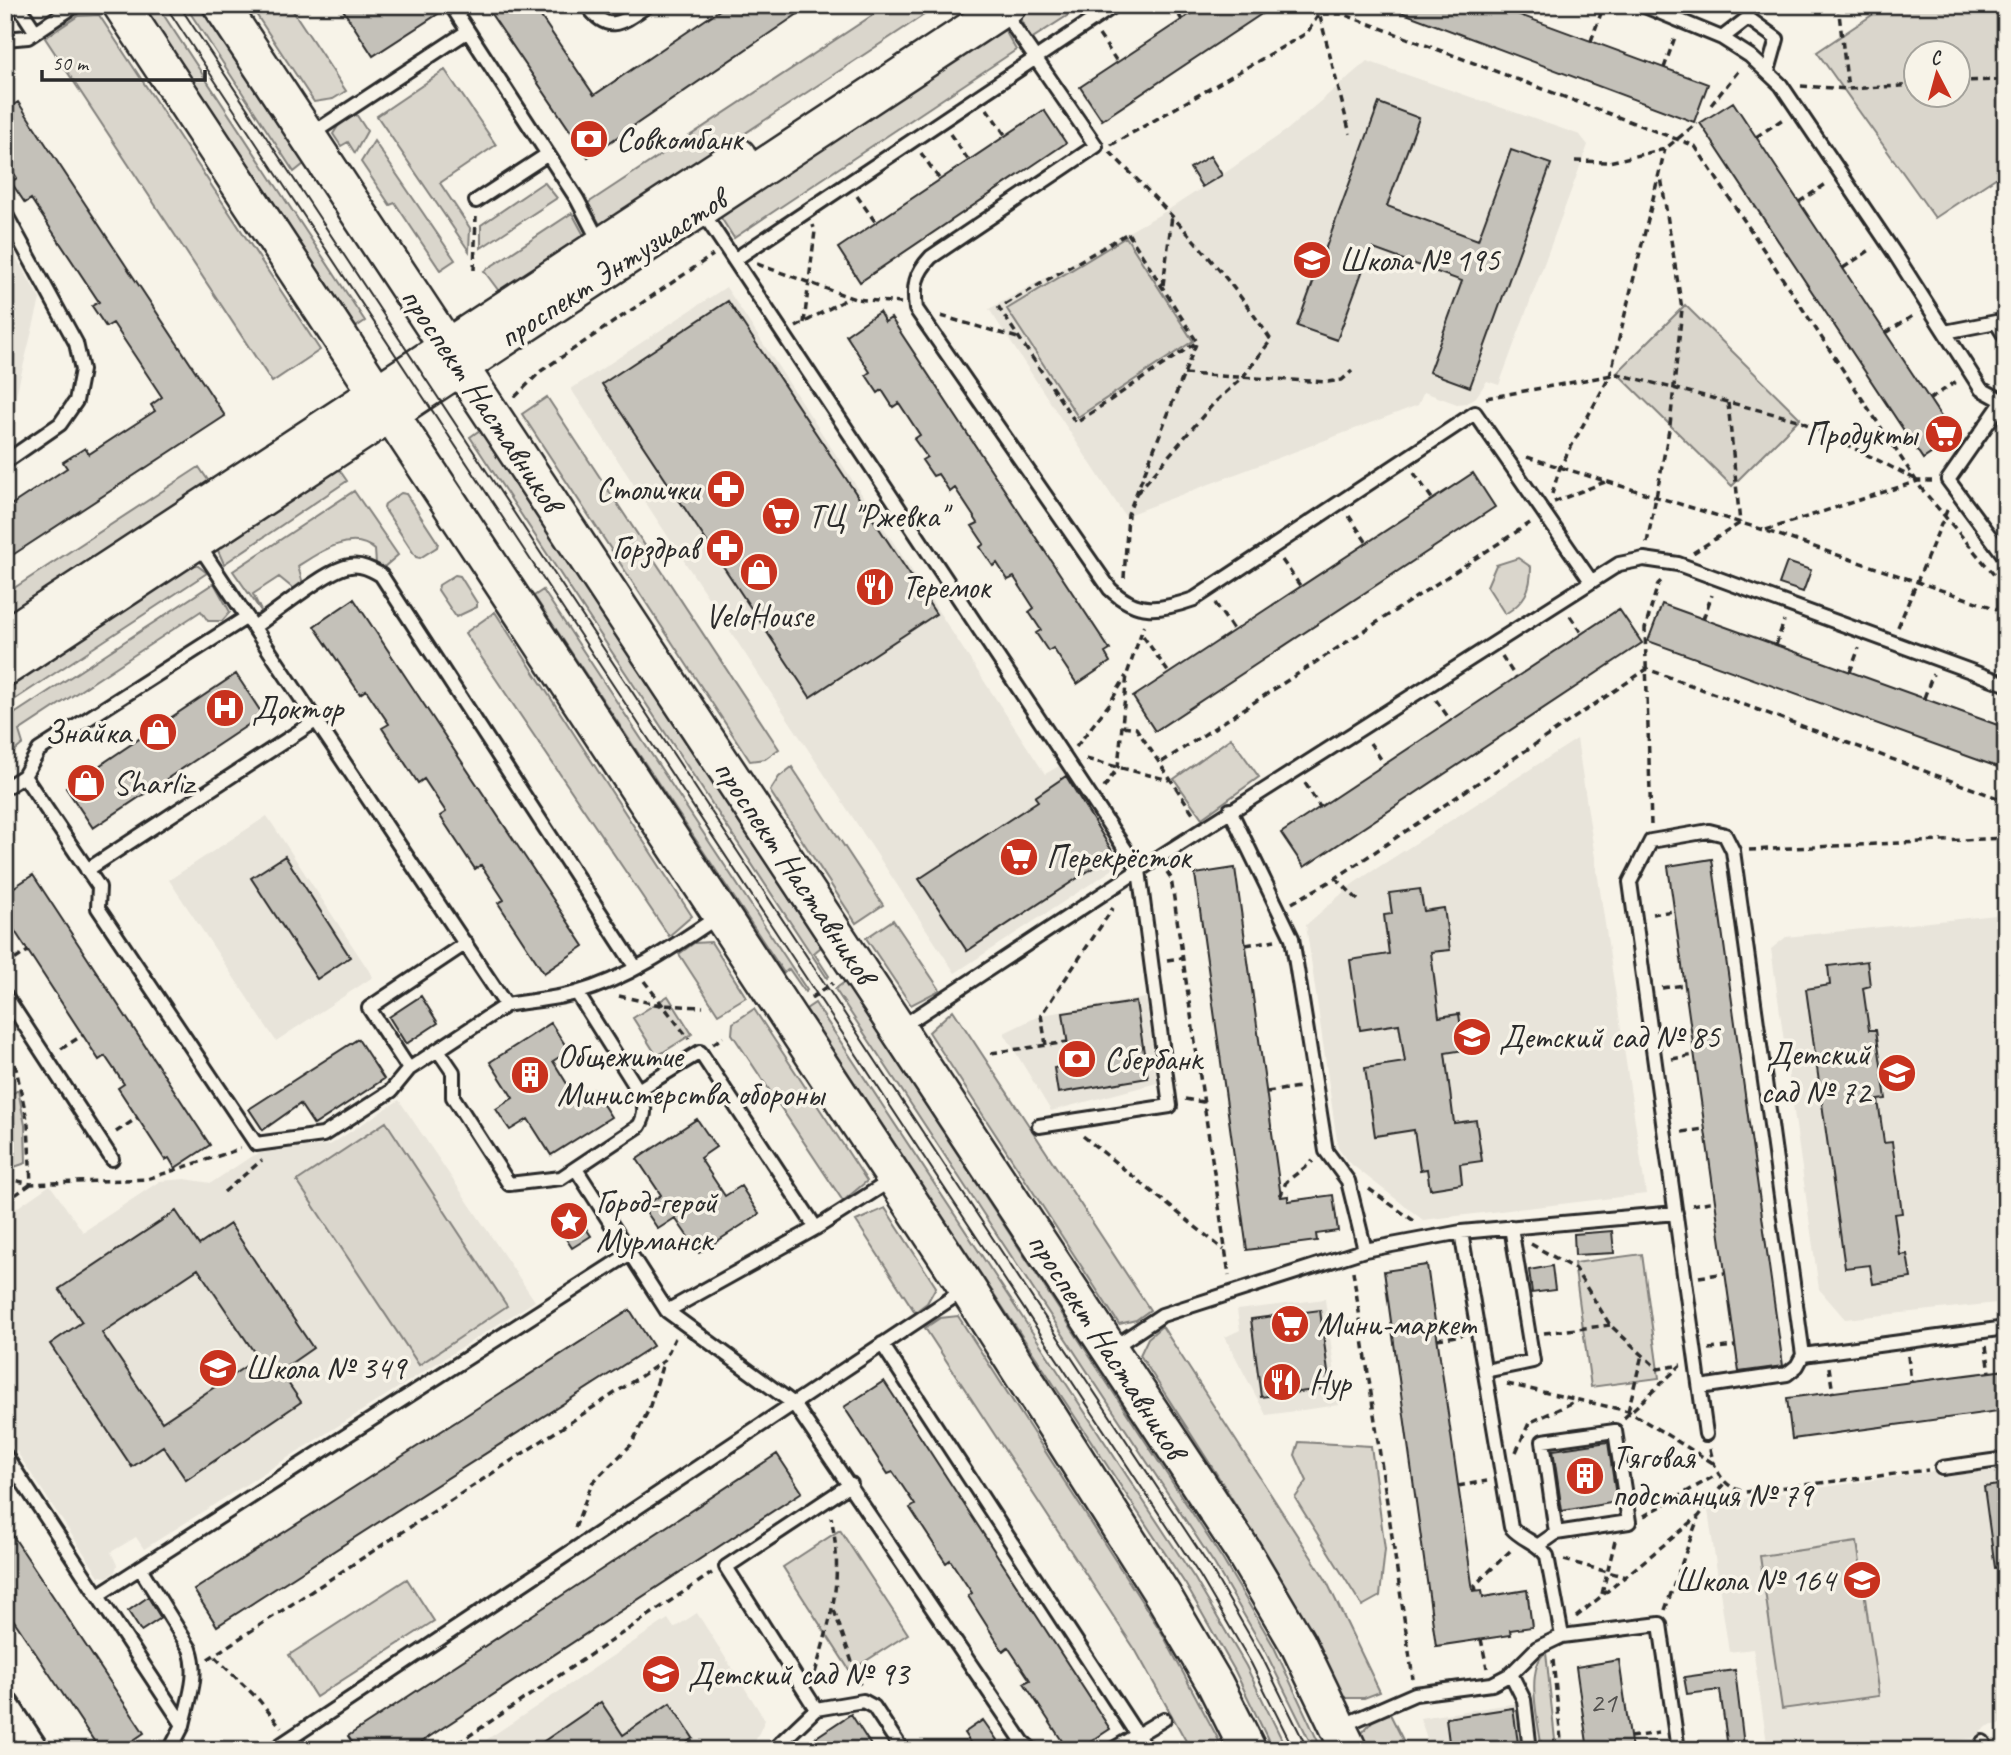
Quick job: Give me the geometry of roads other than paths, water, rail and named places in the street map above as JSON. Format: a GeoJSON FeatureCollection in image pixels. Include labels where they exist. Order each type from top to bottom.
{"type":"FeatureCollection","features":[{"type":"Feature","properties":{"kind":"main road"},"geometry":{"type":"LineString","coordinates":[[121,5],[967,1288],[1164,1597],[1215,1684],[1248,1750]]}},
{"type":"Feature","properties":{"kind":"main road","name":"проспект Наставников"},"geometry":{"type":"LineString","coordinates":[[221,5],[1243,1551],[1298,1644],[1343,1739]]}},
{"type":"Feature","properties":{"kind":"main road","name":"проспект Энтузиастов"},"geometry":{"type":"LineString","coordinates":[[694,200],[966,5]]}},
{"type":"Feature","properties":{"kind":"main road","name":"проспект Энтузиастов"},"geometry":{"type":"LineString","coordinates":[[5,668],[189,532],[694,200],[1003,7]]}},
{"type":"Feature","properties":{"kind":"main road","name":"проспект Энтузиастов"},"geometry":{"type":"LineString","coordinates":[[5,637],[189,532]]}},
{"type":"Feature","properties":{"kind":"street"},"geometry":{"type":"LineString","coordinates":[[5,1703],[36,1750]]}},
{"type":"Feature","properties":{"kind":"lane"},"geometry":{"type":"LineString","coordinates":[[18,5],[35,31]]}},
{"type":"Feature","properties":{"kind":"lane"},"geometry":{"type":"LineString","coordinates":[[5,39],[28,37],[76,5]]}},
{"type":"Feature","properties":{"kind":"lane"},"geometry":{"type":"LineString","coordinates":[[451,5],[577,199],[608,256]]}},
{"type":"Feature","properties":{"kind":"lane"},"geometry":{"type":"LineString","coordinates":[[587,5],[595,17],[606,24],[622,23],[649,5]]}},
{"type":"Feature","properties":{"kind":"lane"},"geometry":{"type":"LineString","coordinates":[[734,260],[1115,5]]}},
{"type":"Feature","properties":{"kind":"lane"},"geometry":{"type":"LineString","coordinates":[[1643,5],[1722,38],[1750,56],[1781,85],[1886,240],[1981,389],[2005,400],[1952,485],[2006,558]]}},
{"type":"Feature","properties":{"kind":"lane"},"geometry":{"type":"LineString","coordinates":[[1003,7],[1096,146],[931,257],[918,272],[914,290],[916,309],[1110,589],[1125,604],[1146,609],[1171,607],[1207,591],[1475,413],[1591,581]]}},
{"type":"Feature","properties":{"kind":"lane"},"geometry":{"type":"LineString","coordinates":[[1722,38],[1748,18],[1777,39],[1768,71]]}},
{"type":"Feature","properties":{"kind":"lane"},"geometry":{"type":"LineString","coordinates":[[308,136],[468,31]]}},
{"type":"Feature","properties":{"kind":"lane"},"geometry":{"type":"LineString","coordinates":[[476,201],[548,154]]}},
{"type":"Feature","properties":{"kind":"lane"},"geometry":{"type":"LineString","coordinates":[[694,200],[782,335],[1068,757],[1139,870],[1170,1107],[1039,1126]]}},
{"type":"Feature","properties":{"kind":"lane"},"geometry":{"type":"LineString","coordinates":[[5,213],[76,343],[82,370],[76,401],[60,424],[5,462]]}},
{"type":"Feature","properties":{"kind":"lane"},"geometry":{"type":"LineString","coordinates":[[1945,332],[1996,322],[2006,338]]}},
{"type":"Feature","properties":{"kind":"lane"},"geometry":{"type":"LineString","coordinates":[[189,532],[506,1006]]}},
{"type":"Feature","properties":{"kind":"lane"},"geometry":{"type":"LineString","coordinates":[[899,1028],[1230,810],[1619,564],[1644,559],[1678,564],[2006,684]]}},
{"type":"Feature","properties":{"kind":"lane"},"geometry":{"type":"LineString","coordinates":[[5,788],[24,776],[40,750],[333,573],[350,566],[365,567],[381,575],[636,968]]}},
{"type":"Feature","properties":{"kind":"lane"},"geometry":{"type":"LineString","coordinates":[[87,870],[317,720]]}},
{"type":"Feature","properties":{"kind":"lane"},"geometry":{"type":"LineString","coordinates":[[24,776],[99,887],[98,908],[256,1144],[323,1135],[391,1091],[409,1069],[506,1006],[577,993],[636,968],[720,915]]}},
{"type":"Feature","properties":{"kind":"lane"},"geometry":{"type":"LineString","coordinates":[[1230,810],[1281,909],[1292,937],[1326,1151],[1348,1181],[1366,1250]]}},
{"type":"Feature","properties":{"kind":"lane"},"geometry":{"type":"LineString","coordinates":[[1700,1387],[1787,1374],[1797,1366],[1803,1355],[1734,851],[1725,835],[1709,831],[1651,841],[1630,881],[1706,1434]]}},
{"type":"Feature","properties":{"kind":"lane"},"geometry":{"type":"LineString","coordinates":[[409,1069],[369,1008],[466,943]]}},
{"type":"Feature","properties":{"kind":"lane"},"geometry":{"type":"LineString","coordinates":[[438,1049],[453,1072],[453,1097],[509,1184],[561,1178],[639,1126],[644,1110],[638,1090],[577,993]]}},
{"type":"Feature","properties":{"kind":"lane"},"geometry":{"type":"LineString","coordinates":[[5,995],[112,1159]]}},
{"type":"Feature","properties":{"kind":"lane"},"geometry":{"type":"LineString","coordinates":[[638,1090],[700,1052],[816,1228]]}},
{"type":"Feature","properties":{"kind":"lane"},"geometry":{"type":"LineString","coordinates":[[576,1169],[667,1311],[794,1404],[1027,1746],[1011,1750]]}},
{"type":"Feature","properties":{"kind":"lane"},"geometry":{"type":"LineString","coordinates":[[667,1311],[816,1228],[894,1178]]}},
{"type":"Feature","properties":{"kind":"lane"},"geometry":{"type":"LineString","coordinates":[[1110,1349],[1162,1315],[1366,1250],[1461,1232],[1676,1213]]}},
{"type":"Feature","properties":{"kind":"lane"},"geometry":{"type":"LineString","coordinates":[[1485,1371],[1533,1361],[1511,1227]]}},
{"type":"Feature","properties":{"kind":"lane"},"geometry":{"type":"LineString","coordinates":[[1461,1232],[1511,1527],[1521,1539],[1543,1550]]}},
{"type":"Feature","properties":{"kind":"lane"},"geometry":{"type":"LineString","coordinates":[[98,1595],[629,1254]]}},
{"type":"Feature","properties":{"kind":"lane"},"geometry":{"type":"LineString","coordinates":[[273,1750],[293,1745],[564,1558],[967,1288]]}},
{"type":"Feature","properties":{"kind":"lane"},"geometry":{"type":"LineString","coordinates":[[1803,1355],[2006,1328]]}},
{"type":"Feature","properties":{"kind":"lane"},"geometry":{"type":"LineString","coordinates":[[882,1344],[1147,1750]]}},
{"type":"Feature","properties":{"kind":"lane"},"geometry":{"type":"LineString","coordinates":[[1556,1533],[1543,1441],[1615,1431],[1623,1523],[1556,1533],[1543,1550],[1558,1635]]}},
{"type":"Feature","properties":{"kind":"lane"},"geometry":{"type":"LineString","coordinates":[[5,1455],[183,1725]]}},
{"type":"Feature","properties":{"kind":"lane"},"geometry":{"type":"LineString","coordinates":[[1942,1468],[2006,1459]]}},
{"type":"Feature","properties":{"kind":"lane"},"geometry":{"type":"LineString","coordinates":[[816,1709],[726,1567],[850,1485]]}},
{"type":"Feature","properties":{"kind":"lane"},"geometry":{"type":"LineString","coordinates":[[141,1567],[195,1662],[195,1677],[183,1725],[171,1750]]}},
{"type":"Feature","properties":{"kind":"lane"},"geometry":{"type":"LineString","coordinates":[[1343,1739],[1415,1694],[1492,1684],[1511,1674],[1537,1648],[1558,1635],[1660,1624],[1678,1750]]}},
{"type":"Feature","properties":{"kind":"lane"},"geometry":{"type":"LineString","coordinates":[[1511,1674],[1524,1700],[1531,1750]]}},
{"type":"Feature","properties":{"kind":"lane"},"geometry":{"type":"LineString","coordinates":[[773,1750],[816,1709],[863,1701],[874,1707],[902,1750]]}},
{"type":"Feature","properties":{"kind":"lane"},"geometry":{"type":"LineString","coordinates":[[1112,1750],[1164,1719]]}},
{"type":"Feature","properties":{"kind":"tram line"},"geometry":{"type":"LineString","coordinates":[[165,5],[1200,1576],[1251,1663],[1294,1750]]}},
{"type":"Feature","properties":{"kind":"tram line"},"geometry":{"type":"LineString","coordinates":[[179,5],[1211,1569],[1262,1657],[1308,1750]]}},
{"type":"Feature","properties":{"kind":"place","name":"Совкомбанк"},"geometry":{"type":"Point","coordinates":[589,139]}},
{"type":"Feature","properties":{"kind":"place","name":"Школа № 195"},"geometry":{"type":"Point","coordinates":[1312,260]}},
{"type":"Feature","properties":{"kind":"place","name":"Продукты"},"geometry":{"type":"Point","coordinates":[1944,434]}},
{"type":"Feature","properties":{"kind":"place","name":"Столички"},"geometry":{"type":"Point","coordinates":[726,489]}},
{"type":"Feature","properties":{"kind":"place","name":"ТЦ \"Ржевка\""},"geometry":{"type":"Point","coordinates":[781,516]}},
{"type":"Feature","properties":{"kind":"place","name":"Горздрав"},"geometry":{"type":"Point","coordinates":[725,548]}},
{"type":"Feature","properties":{"kind":"place","name":"VeloHouse"},"geometry":{"type":"Point","coordinates":[759,572]}},
{"type":"Feature","properties":{"kind":"place","name":"Теремок"},"geometry":{"type":"Point","coordinates":[875,587]}},
{"type":"Feature","properties":{"kind":"place","name":"Доктор"},"geometry":{"type":"Point","coordinates":[225,708]}},
{"type":"Feature","properties":{"kind":"place","name":"Знайка"},"geometry":{"type":"Point","coordinates":[158,732]}},
{"type":"Feature","properties":{"kind":"place","name":"Sharliz"},"geometry":{"type":"Point","coordinates":[86,783]}},
{"type":"Feature","properties":{"kind":"place","name":"Перекрёсток"},"geometry":{"type":"Point","coordinates":[1019,857]}},
{"type":"Feature","properties":{"kind":"place","name":"Детский сад № 85"},"geometry":{"type":"Point","coordinates":[1472,1037]}},
{"type":"Feature","properties":{"kind":"place","name":"Сбербанк"},"geometry":{"type":"Point","coordinates":[1077,1059]}},
{"type":"Feature","properties":{"kind":"place","name":"Детский сад № 72"},"geometry":{"type":"Point","coordinates":[1897,1073]}},
{"type":"Feature","properties":{"kind":"place","name":"Общежитие Министерства обороны"},"geometry":{"type":"Point","coordinates":[530,1075]}},
{"type":"Feature","properties":{"kind":"place","name":"Город-герой Мурманск"},"geometry":{"type":"Point","coordinates":[569,1221]}},
{"type":"Feature","properties":{"kind":"place","name":"Мини-маркет"},"geometry":{"type":"Point","coordinates":[1290,1324]}},
{"type":"Feature","properties":{"kind":"place","name":"Школа № 349"},"geometry":{"type":"Point","coordinates":[218,1368]}},
{"type":"Feature","properties":{"kind":"place","name":"Нур"},"geometry":{"type":"Point","coordinates":[1282,1382]}},
{"type":"Feature","properties":{"kind":"place","name":"Тяговая подстанция № 79"},"geometry":{"type":"Point","coordinates":[1585,1476]}},
{"type":"Feature","properties":{"kind":"place","name":"Школа № 164"},"geometry":{"type":"Point","coordinates":[1862,1580]}},
{"type":"Feature","properties":{"kind":"place","name":"Детский сад № 93"},"geometry":{"type":"Point","coordinates":[661,1674]}}]}
